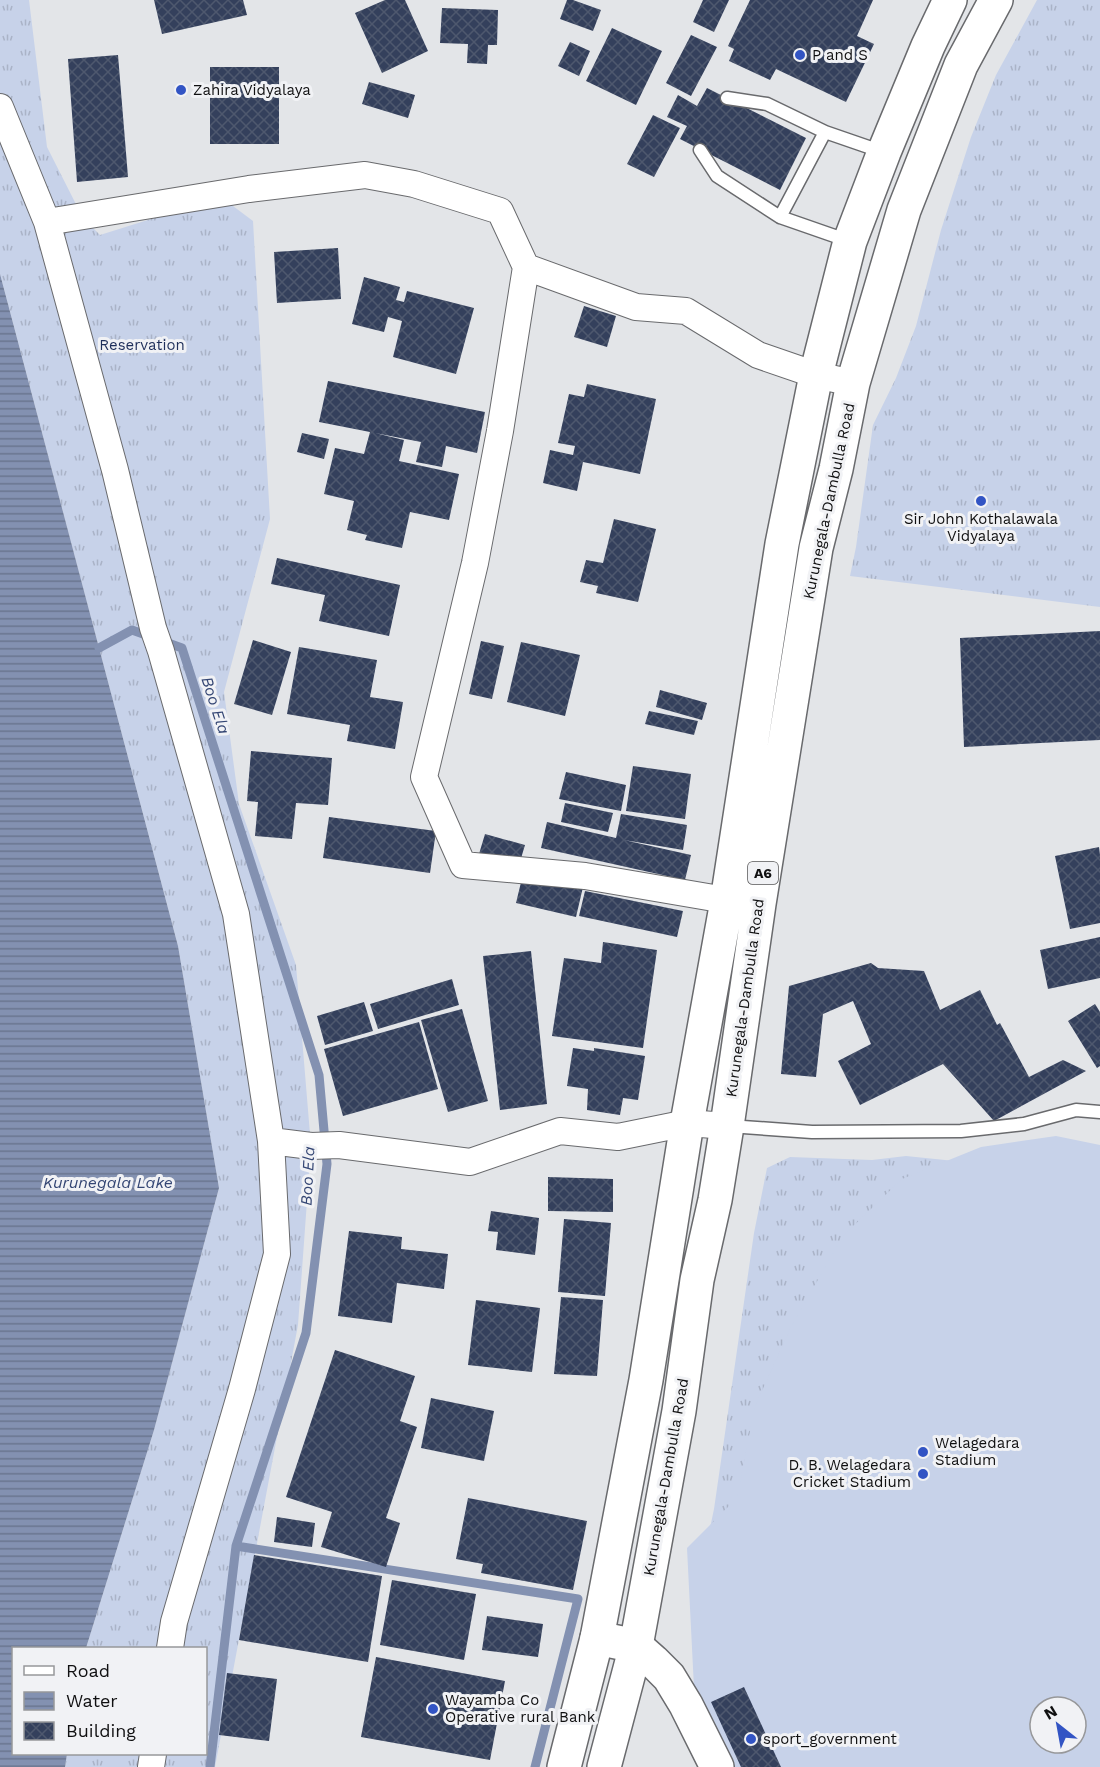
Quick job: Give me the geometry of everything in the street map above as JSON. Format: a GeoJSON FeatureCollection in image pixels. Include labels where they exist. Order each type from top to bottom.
{"type":"FeatureCollection","features":[{"type":"Feature","properties":{"kind":"main road","name":"Kurunegala-Dambulla Road"},"geometry":{"type":"LineString","coordinates":[[603,1767],[636,1646],[679,1411],[697,1280],[715,1200],[727,1126],[743,903],[782,544],[816,375],[850,241],[884,152],[928,46],[950,0]]}},
{"type":"Feature","properties":{"kind":"main road","name":"Kurunegala-Dambulla Road"},"geometry":{"type":"LineString","coordinates":[[564,1767],[597,1638],[646,1380],[687,1123],[743,903],[816,548],[836,469],[853,383],[904,210],[961,65],[996,0]]}},
{"type":"Feature","properties":{"kind":"main road"},"geometry":{"type":"LineString","coordinates":[[597,1638],[636,1646],[669,1677],[687,1705],[717,1767]]}},
{"type":"Feature","properties":{"kind":"street"},"geometry":{"type":"LineString","coordinates":[[0,107],[47,222],[115,470],[157,640],[236,914],[271,1141],[277,1254],[242,1389],[174,1622],[170,1647]]}},
{"type":"Feature","properties":{"kind":"street"},"geometry":{"type":"LineString","coordinates":[[47,222],[249,189],[365,175],[414,184],[500,211],[526,267],[500,431],[475,563],[424,777],[463,866],[585,876],[743,903]]}},
{"type":"Feature","properties":{"kind":"street"},"geometry":{"type":"LineString","coordinates":[[526,267],[636,307],[686,311],[758,355],[816,375],[853,383]]}},
{"type":"Feature","properties":{"kind":"street"},"geometry":{"type":"LineString","coordinates":[[271,1141],[312,1146],[339,1145],[470,1162],[560,1131],[618,1137],[687,1123],[727,1126]]}},
{"type":"Feature","properties":{"kind":"lane"},"geometry":{"type":"LineString","coordinates":[[727,98],[767,104],[825,132],[884,152]]}},
{"type":"Feature","properties":{"kind":"lane"},"geometry":{"type":"LineString","coordinates":[[780,217],[825,132]]}},
{"type":"Feature","properties":{"kind":"lane"},"geometry":{"type":"LineString","coordinates":[[700,150],[717,176],[780,217],[850,241]]}},
{"type":"Feature","properties":{"kind":"lane"},"geometry":{"type":"LineString","coordinates":[[727,1126],[812,1132],[961,1131],[1024,1124],[1076,1110],[1100,1112]]}},
{"type":"Feature","properties":{"kind":"green space","name":"Reservation"},"geometry":{"type":"Polygon","coordinates":[[[0,0],[29,0],[47,147],[83,218],[100,235],[221,197],[253,221],[270,519],[224,692],[239,804],[296,965],[311,1146],[298,1325],[215,1767],[65,1767],[67,1755],[207,1755],[207,1647],[86,1647],[154,1430],[219,1188],[178,946],[0,274],[0,0]]]}},
{"type":"Feature","properties":{"kind":"green space"},"geometry":{"type":"Polygon","coordinates":[[[1037,0],[1100,0],[1100,607],[850,576],[873,425],[896,378],[916,326],[941,230],[971,137],[996,75],[1037,0]]]}},
{"type":"Feature","properties":{"kind":"green space","name":"D. B. Welagedara Cricket Stadium"},"geometry":{"type":"Polygon","coordinates":[[[1056,1136],[1100,1145],[1100,1767],[725,1767],[694,1688],[687,1548],[737,1498],[755,1406],[791,1327],[843,1236],[902,1179],[981,1147],[1056,1136]]]}},
{"type":"Feature","properties":{"kind":"green space"},"geometry":{"type":"Polygon","coordinates":[[[906,1156],[1041,1170],[741,1501],[695,1599],[714,1509],[754,1233],[767,1168],[790,1157],[872,1160],[906,1156]]]}},
{"type":"Feature","properties":{"kind":"water","name":"Kurunegala Lake"},"geometry":{"type":"Polygon","coordinates":[[[0,274],[178,946],[219,1188],[154,1430],[86,1647],[12,1647],[12,1755],[67,1755],[65,1767],[0,1767],[0,274]]]}},
{"type":"Feature","properties":{"kind":"building"},"geometry":{"type":"Polygon","coordinates":[[[154,0],[243,0],[247,15],[162,34],[154,0]]]}},
{"type":"Feature","properties":{"kind":"building"},"geometry":{"type":"Polygon","coordinates":[[[385,0],[405,0],[428,51],[382,73],[355,13],[385,0]]]}},
{"type":"Feature","properties":{"kind":"building"},"geometry":{"type":"Polygon","coordinates":[[[567,0],[601,10],[593,31],[560,19],[567,0]]]}},
{"type":"Feature","properties":{"kind":"building"},"geometry":{"type":"Polygon","coordinates":[[[703,0],[729,0],[714,32],[693,22],[703,0]]]}},
{"type":"Feature","properties":{"kind":"building","name":"P and S"},"geometry":{"type":"Polygon","coordinates":[[[750,0],[873,0],[857,36],[874,44],[846,102],[776,69],[770,80],[729,61],[734,49],[728,46],[750,0]]]}},
{"type":"Feature","properties":{"kind":"building"},"geometry":{"type":"Polygon","coordinates":[[[442,8],[498,10],[497,45],[488,45],[487,64],[467,63],[468,44],[440,43],[442,8]]]}},
{"type":"Feature","properties":{"kind":"building"},"geometry":{"type":"Polygon","coordinates":[[[612,28],[662,51],[636,105],[586,81],[612,28]]]}},
{"type":"Feature","properties":{"kind":"building"},"geometry":{"type":"Polygon","coordinates":[[[691,35],[717,47],[691,96],[666,83],[691,35]]]}},
{"type":"Feature","properties":{"kind":"building"},"geometry":{"type":"Polygon","coordinates":[[[570,42],[590,51],[579,76],[558,66],[570,42]]]}},
{"type":"Feature","properties":{"kind":"building"},"geometry":{"type":"Polygon","coordinates":[[[118,55],[128,177],[77,182],[68,59],[118,55]]]}},
{"type":"Feature","properties":{"kind":"building"},"geometry":{"type":"Polygon","coordinates":[[[210,67],[279,67],[279,144],[210,144],[210,67]]]}},
{"type":"Feature","properties":{"kind":"building"},"geometry":{"type":"Polygon","coordinates":[[[369,82],[415,95],[408,118],[362,104],[369,82]]]}},
{"type":"Feature","properties":{"kind":"building"},"geometry":{"type":"Polygon","coordinates":[[[707,88],[806,138],[780,190],[680,139],[687,126],[667,117],[678,95],[697,106],[707,88]]]}},
{"type":"Feature","properties":{"kind":"building"},"geometry":{"type":"Polygon","coordinates":[[[653,115],[680,128],[654,177],[627,164],[653,115]]]}},
{"type":"Feature","properties":{"kind":"building"},"geometry":{"type":"Polygon","coordinates":[[[338,248],[341,299],[277,303],[274,252],[338,248]]]}},
{"type":"Feature","properties":{"kind":"building"},"geometry":{"type":"Polygon","coordinates":[[[364,277],[400,287],[396,300],[404,302],[407,291],[474,308],[456,374],[393,357],[402,321],[388,317],[384,332],[352,324],[364,277]]]}},
{"type":"Feature","properties":{"kind":"building"},"geometry":{"type":"Polygon","coordinates":[[[584,306],[616,316],[607,347],[574,337],[584,306]]]}},
{"type":"Feature","properties":{"kind":"building"},"geometry":{"type":"Polygon","coordinates":[[[328,381],[485,412],[477,453],[446,446],[442,467],[416,462],[421,442],[375,433],[404,440],[399,461],[459,474],[449,520],[410,512],[402,548],[365,540],[367,535],[347,530],[354,501],[324,494],[335,448],[364,454],[370,432],[319,422],[328,381]]]}},
{"type":"Feature","properties":{"kind":"building"},"geometry":{"type":"Polygon","coordinates":[[[587,384],[656,399],[640,474],[583,462],[577,491],[543,483],[550,450],[573,455],[575,446],[558,443],[569,394],[584,397],[587,384]]]}},
{"type":"Feature","properties":{"kind":"building"},"geometry":{"type":"Polygon","coordinates":[[[302,433],[329,439],[324,459],[297,452],[302,433]]]}},
{"type":"Feature","properties":{"kind":"building"},"geometry":{"type":"Polygon","coordinates":[[[614,519],[656,529],[638,602],[596,593],[598,586],[580,582],[586,560],[603,563],[614,519]]]}},
{"type":"Feature","properties":{"kind":"building"},"geometry":{"type":"Polygon","coordinates":[[[277,558],[400,585],[389,636],[319,621],[325,595],[271,584],[277,558]]]}},
{"type":"Feature","properties":{"kind":"building"},"geometry":{"type":"Polygon","coordinates":[[[1100,631],[1100,740],[964,747],[960,638],[1100,631]]]}},
{"type":"Feature","properties":{"kind":"building"},"geometry":{"type":"Polygon","coordinates":[[[253,640],[291,652],[272,715],[234,704],[253,640]]]}},
{"type":"Feature","properties":{"kind":"building"},"geometry":{"type":"Polygon","coordinates":[[[481,641],[504,646],[492,699],[469,694],[481,641]]]}},
{"type":"Feature","properties":{"kind":"building"},"geometry":{"type":"Polygon","coordinates":[[[521,642],[580,655],[565,716],[507,702],[521,642]]]}},
{"type":"Feature","properties":{"kind":"building"},"geometry":{"type":"Polygon","coordinates":[[[299,647],[377,660],[370,697],[403,702],[395,749],[347,741],[350,725],[287,714],[299,647]]]}},
{"type":"Feature","properties":{"kind":"building"},"geometry":{"type":"Polygon","coordinates":[[[660,690],[707,703],[702,720],[656,707],[660,690]]]}},
{"type":"Feature","properties":{"kind":"building"},"geometry":{"type":"Polygon","coordinates":[[[649,711],[698,721],[694,735],[645,724],[649,711]]]}},
{"type":"Feature","properties":{"kind":"building"},"geometry":{"type":"Polygon","coordinates":[[[251,751],[332,758],[328,805],[296,803],[292,839],[255,836],[258,802],[247,801],[251,751]]]}},
{"type":"Feature","properties":{"kind":"building"},"geometry":{"type":"Polygon","coordinates":[[[633,766],[691,774],[685,819],[626,811],[633,766]]]}},
{"type":"Feature","properties":{"kind":"building"},"geometry":{"type":"Polygon","coordinates":[[[566,772],[626,785],[621,811],[559,799],[566,772]]]}},
{"type":"Feature","properties":{"kind":"building"},"geometry":{"type":"Polygon","coordinates":[[[565,803],[613,813],[608,832],[561,822],[565,803]]]}},
{"type":"Feature","properties":{"kind":"building"},"geometry":{"type":"Polygon","coordinates":[[[621,814],[687,825],[683,850],[624,840],[691,855],[685,880],[541,848],[547,822],[616,838],[621,814]]]}},
{"type":"Feature","properties":{"kind":"building"},"geometry":{"type":"Polygon","coordinates":[[[329,817],[436,831],[430,873],[323,858],[329,817]]]}},
{"type":"Feature","properties":{"kind":"building"},"geometry":{"type":"Polygon","coordinates":[[[485,834],[525,845],[519,865],[479,854],[485,834]]]}},
{"type":"Feature","properties":{"kind":"building"},"geometry":{"type":"Polygon","coordinates":[[[1099,847],[1100,923],[1070,929],[1055,856],[1099,847]]]}},
{"type":"Feature","properties":{"kind":"building"},"geometry":{"type":"Polygon","coordinates":[[[523,874],[583,887],[576,917],[516,903],[523,874]]]}},
{"type":"Feature","properties":{"kind":"building"},"geometry":{"type":"Polygon","coordinates":[[[585,891],[683,911],[677,937],[579,916],[585,891]]]}},
{"type":"Feature","properties":{"kind":"building"},"geometry":{"type":"Polygon","coordinates":[[[1100,937],[1100,978],[1048,989],[1040,950],[1100,937]]]}},
{"type":"Feature","properties":{"kind":"building"},"geometry":{"type":"Polygon","coordinates":[[[603,942],[657,950],[643,1048],[552,1036],[564,958],[601,963],[603,942]]]}},
{"type":"Feature","properties":{"kind":"building"},"geometry":{"type":"Polygon","coordinates":[[[531,951],[547,1104],[500,1110],[483,956],[531,951]]]}},
{"type":"Feature","properties":{"kind":"building"},"geometry":{"type":"Polygon","coordinates":[[[871,963],[878,968],[924,971],[940,1010],[980,990],[997,1025],[1000,1023],[1029,1077],[1063,1060],[1086,1071],[994,1121],[943,1064],[860,1105],[838,1061],[871,1044],[853,1001],[823,1014],[816,1077],[781,1074],[789,986],[871,963]]]}},
{"type":"Feature","properties":{"kind":"building"},"geometry":{"type":"Polygon","coordinates":[[[452,979],[459,1005],[378,1029],[370,1004],[452,979]]]}},
{"type":"Feature","properties":{"kind":"building"},"geometry":{"type":"Polygon","coordinates":[[[364,1002],[373,1031],[325,1045],[317,1016],[364,1002]]]}},
{"type":"Feature","properties":{"kind":"building"},"geometry":{"type":"Polygon","coordinates":[[[1095,1004],[1100,1012],[1100,1066],[1097,1068],[1068,1021],[1095,1004]]]}},
{"type":"Feature","properties":{"kind":"building"},"geometry":{"type":"Polygon","coordinates":[[[462,1009],[488,1101],[448,1112],[421,1020],[462,1009]]]}},
{"type":"Feature","properties":{"kind":"building"},"geometry":{"type":"Polygon","coordinates":[[[419,1022],[438,1089],[343,1116],[324,1049],[419,1022]]]}},
{"type":"Feature","properties":{"kind":"building"},"geometry":{"type":"Polygon","coordinates":[[[573,1048],[594,1051],[594,1048],[645,1056],[638,1100],[623,1098],[620,1115],[587,1110],[588,1089],[567,1086],[573,1048]]]}},
{"type":"Feature","properties":{"kind":"building"},"geometry":{"type":"Polygon","coordinates":[[[548,1177],[613,1179],[613,1212],[548,1211],[548,1177]]]}},
{"type":"Feature","properties":{"kind":"building"},"geometry":{"type":"Polygon","coordinates":[[[491,1211],[539,1218],[535,1255],[496,1250],[498,1232],[488,1231],[491,1211]]]}},
{"type":"Feature","properties":{"kind":"building"},"geometry":{"type":"Polygon","coordinates":[[[564,1219],[611,1223],[605,1296],[558,1292],[564,1219]]]}},
{"type":"Feature","properties":{"kind":"building"},"geometry":{"type":"Polygon","coordinates":[[[349,1231],[402,1237],[401,1249],[448,1254],[444,1289],[397,1283],[392,1323],[338,1316],[349,1231]]]}},
{"type":"Feature","properties":{"kind":"building"},"geometry":{"type":"Polygon","coordinates":[[[561,1297],[603,1300],[597,1376],[554,1374],[561,1297]]]}},
{"type":"Feature","properties":{"kind":"building"},"geometry":{"type":"Polygon","coordinates":[[[476,1300],[540,1308],[532,1372],[468,1365],[476,1300]]]}},
{"type":"Feature","properties":{"kind":"building"},"geometry":{"type":"Polygon","coordinates":[[[335,1350],[415,1376],[400,1421],[417,1427],[386,1518],[400,1523],[386,1567],[321,1547],[332,1512],[286,1497],[335,1350]]]}},
{"type":"Feature","properties":{"kind":"building"},"geometry":{"type":"Polygon","coordinates":[[[431,1398],[494,1411],[484,1461],[421,1448],[431,1398]]]}},
{"type":"Feature","properties":{"kind":"building"},"geometry":{"type":"Polygon","coordinates":[[[468,1498],[587,1521],[573,1590],[481,1573],[483,1564],[456,1559],[468,1498]]]}},
{"type":"Feature","properties":{"kind":"building"},"geometry":{"type":"Polygon","coordinates":[[[277,1517],[315,1523],[312,1547],[274,1542],[277,1517]]]}},
{"type":"Feature","properties":{"kind":"building"},"geometry":{"type":"Polygon","coordinates":[[[254,1555],[382,1576],[368,1662],[239,1640],[254,1555]]]}},
{"type":"Feature","properties":{"kind":"building"},"geometry":{"type":"Polygon","coordinates":[[[392,1580],[476,1594],[464,1660],[380,1645],[392,1580]]]}},
{"type":"Feature","properties":{"kind":"building"},"geometry":{"type":"Polygon","coordinates":[[[487,1616],[543,1624],[538,1657],[482,1650],[487,1616]]]}},
{"type":"Feature","properties":{"kind":"building","name":"Wayamba Co Operative rural Bank"},"geometry":{"type":"Polygon","coordinates":[[[376,1657],[505,1681],[490,1760],[361,1737],[376,1657]]]}},
{"type":"Feature","properties":{"kind":"building"},"geometry":{"type":"Polygon","coordinates":[[[227,1673],[277,1679],[269,1741],[219,1735],[227,1673]]]}},
{"type":"Feature","properties":{"kind":"building"},"geometry":{"type":"Polygon","coordinates":[[[744,1687],[781,1767],[741,1767],[711,1702],[744,1687]]]}},
{"type":"Feature","properties":{"kind":"waterway","name":"Boo Ela"},"geometry":{"type":"LineString","coordinates":[[99,648],[132,630],[182,648],[319,1075],[327,1164],[306,1333],[236,1546],[210,1767]]}},
{"type":"Feature","properties":{"kind":"waterway"},"geometry":{"type":"LineString","coordinates":[[236,1546],[578,1599],[535,1767]]}},
{"type":"Feature","properties":{"kind":"place","name":"P and S"},"geometry":{"type":"Point","coordinates":[800,55]}},
{"type":"Feature","properties":{"kind":"place","name":"Zahira Vidyalaya"},"geometry":{"type":"Point","coordinates":[181,90]}},
{"type":"Feature","properties":{"kind":"place","name":"Sir John Kothalawala Vidyalaya"},"geometry":{"type":"Point","coordinates":[981,501]}},
{"type":"Feature","properties":{"kind":"place","name":"Welagedara Stadium"},"geometry":{"type":"Point","coordinates":[923,1452]}},
{"type":"Feature","properties":{"kind":"place","name":"D. B. Welagedara Cricket Stadium"},"geometry":{"type":"Point","coordinates":[923,1474]}},
{"type":"Feature","properties":{"kind":"place","name":"Wayamba Co Operative rural Bank"},"geometry":{"type":"Point","coordinates":[433,1709]}},
{"type":"Feature","properties":{"kind":"place","name":"sport_government"},"geometry":{"type":"Point","coordinates":[751,1739]}}]}
